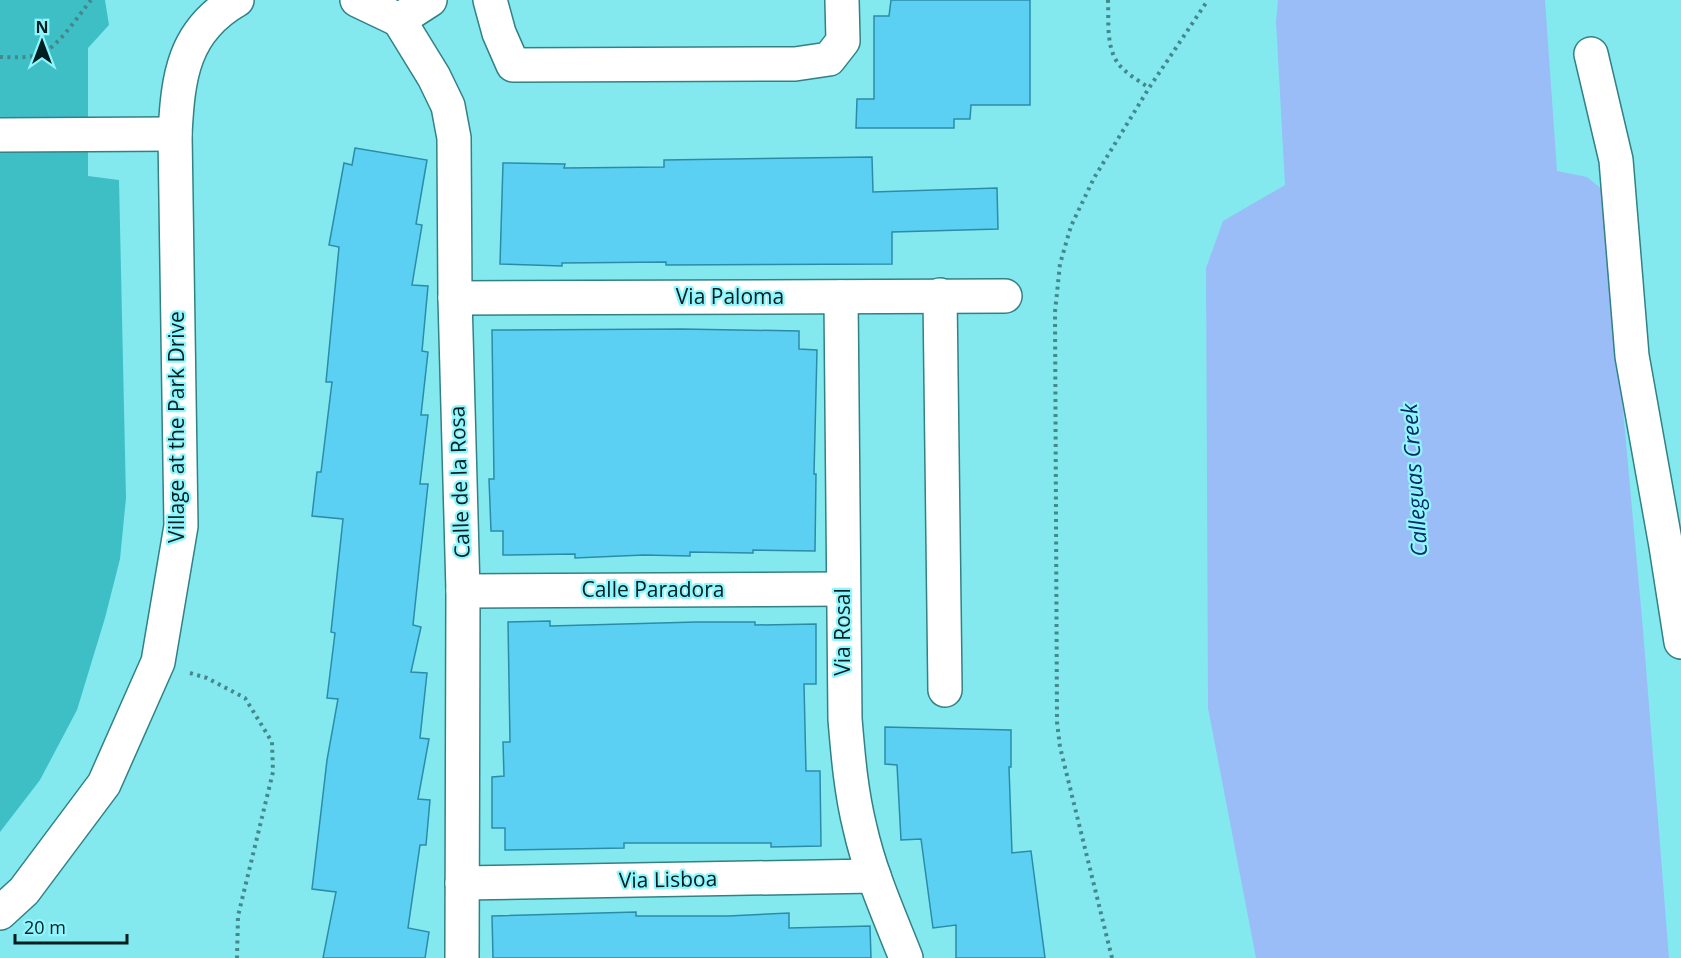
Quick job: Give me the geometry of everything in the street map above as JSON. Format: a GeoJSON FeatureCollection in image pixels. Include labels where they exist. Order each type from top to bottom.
{"type":"FeatureCollection","features":[{"type":"Feature","properties":{"kind":"street"},"geometry":{"type":"LineString","coordinates":[[357,0],[399,20],[430,0]]}},
{"type":"Feature","properties":{"kind":"street"},"geometry":{"type":"LineString","coordinates":[[490,0],[499,33],[513,65],[795,64],[829,59],[843,41],[842,0]]}},
{"type":"Feature","properties":{"kind":"street","name":"Village at the Park Drive"},"geometry":{"type":"LineString","coordinates":[[0,913],[24,891],[104,784],[158,662],[181,526],[175,134],[177,93],[184,64],[196,36],[228,5]]}},
{"type":"Feature","properties":{"kind":"street","name":"Calle de la Rosa"},"geometry":{"type":"LineString","coordinates":[[399,20],[434,77],[448,106],[454,138],[455,298],[463,591],[462,958]]}},
{"type":"Feature","properties":{"kind":"street"},"geometry":{"type":"LineString","coordinates":[[1591,54],[1616,160],[1632,356],[1681,642]]}},
{"type":"Feature","properties":{"kind":"street"},"geometry":{"type":"LineString","coordinates":[[0,135],[175,134]]}},
{"type":"Feature","properties":{"kind":"street"},"geometry":{"type":"LineString","coordinates":[[940,295],[945,690]]}},
{"type":"Feature","properties":{"kind":"street","name":"Via Paloma"},"geometry":{"type":"LineString","coordinates":[[455,298],[1005,296]]}},
{"type":"Feature","properties":{"kind":"street","name":"Via Rosal"},"geometry":{"type":"LineString","coordinates":[[841,297],[845,719],[850,777],[860,828],[874,876],[906,958]]}},
{"type":"Feature","properties":{"kind":"street","name":"Calle Paradora"},"geometry":{"type":"LineString","coordinates":[[463,591],[843,589]]}},
{"type":"Feature","properties":{"kind":"street","name":"Via Lisboa"},"geometry":{"type":"LineString","coordinates":[[462,883],[874,876]]}},
{"type":"Feature","properties":{"kind":"path"},"geometry":{"type":"LineString","coordinates":[[0,57],[24,58],[43,52],[54,44],[91,0]]}},
{"type":"Feature","properties":{"kind":"path"},"geometry":{"type":"LineString","coordinates":[[1108,0],[1110,44],[1113,55],[1122,68],[1149,88]]}},
{"type":"Feature","properties":{"kind":"path"},"geometry":{"type":"LineString","coordinates":[[1112,958],[1060,747],[1057,722],[1055,312],[1060,264],[1071,226],[1094,178],[1149,88],[1208,0]]}},
{"type":"Feature","properties":{"kind":"path"},"geometry":{"type":"LineString","coordinates":[[158,662],[207,678],[245,698],[272,742],[273,772],[238,916],[237,958]]}},
{"type":"Feature","properties":{"kind":"shaded area"},"geometry":{"type":"Polygon","coordinates":[[[0,0],[105,0],[109,25],[88,48],[88,176],[119,180],[126,498],[120,559],[77,710],[40,780],[0,832],[0,0]]]}},
{"type":"Feature","properties":{"kind":"water","name":"Calleguas Creek"},"geometry":{"type":"Polygon","coordinates":[[[1278,0],[1545,0],[1557,171],[1587,177],[1603,190],[1643,629],[1669,958],[1256,958],[1208,708],[1206,268],[1223,221],[1285,185],[1276,21],[1278,0]]]}},
{"type":"Feature","properties":{"kind":"building"},"geometry":{"type":"Polygon","coordinates":[[[891,0],[1030,0],[1030,105],[971,105],[970,119],[954,119],[954,128],[856,128],[857,99],[874,99],[874,16],[889,16],[891,0]]]}},
{"type":"Feature","properties":{"kind":"building"},"geometry":{"type":"Polygon","coordinates":[[[355,148],[427,160],[416,224],[422,225],[412,285],[428,286],[422,351],[428,352],[421,415],[428,415],[420,484],[428,484],[413,625],[421,627],[411,672],[427,673],[420,738],[429,739],[418,799],[430,800],[426,845],[420,845],[408,928],[429,932],[425,958],[323,958],[336,892],[312,889],[327,760],[338,699],[327,698],[335,633],[331,632],[343,519],[312,516],[317,472],[321,472],[332,382],[326,382],[339,247],[329,245],[344,163],[352,165],[355,148]]]}},
{"type":"Feature","properties":{"kind":"building"},"geometry":{"type":"Polygon","coordinates":[[[872,157],[873,192],[997,188],[998,229],[892,232],[892,264],[666,265],[666,262],[562,263],[562,266],[500,264],[503,163],[565,164],[564,168],[664,167],[664,160],[872,157]]]}},
{"type":"Feature","properties":{"kind":"building"},"geometry":{"type":"Polygon","coordinates":[[[492,330],[799,331],[799,349],[817,350],[815,551],[753,550],[753,553],[690,552],[690,556],[575,558],[575,554],[503,555],[503,531],[491,531],[489,479],[494,479],[492,330]]]}},
{"type":"Feature","properties":{"kind":"building"},"geometry":{"type":"Polygon","coordinates":[[[550,621],[550,626],[696,622],[755,622],[755,625],[816,624],[816,684],[804,684],[806,771],[820,771],[821,846],[771,847],[771,843],[624,843],[624,848],[505,850],[505,828],[492,828],[492,777],[504,776],[503,742],[510,742],[508,622],[550,621]]]}},
{"type":"Feature","properties":{"kind":"building"},"geometry":{"type":"Polygon","coordinates":[[[885,727],[1011,730],[1011,767],[1009,767],[1012,853],[1031,851],[1045,958],[956,958],[956,925],[933,928],[921,839],[901,840],[897,765],[885,764],[885,727]]]}},
{"type":"Feature","properties":{"kind":"building"},"geometry":{"type":"Polygon","coordinates":[[[636,912],[636,916],[728,916],[789,913],[789,928],[870,926],[871,958],[493,958],[492,916],[636,912]]]}}]}
